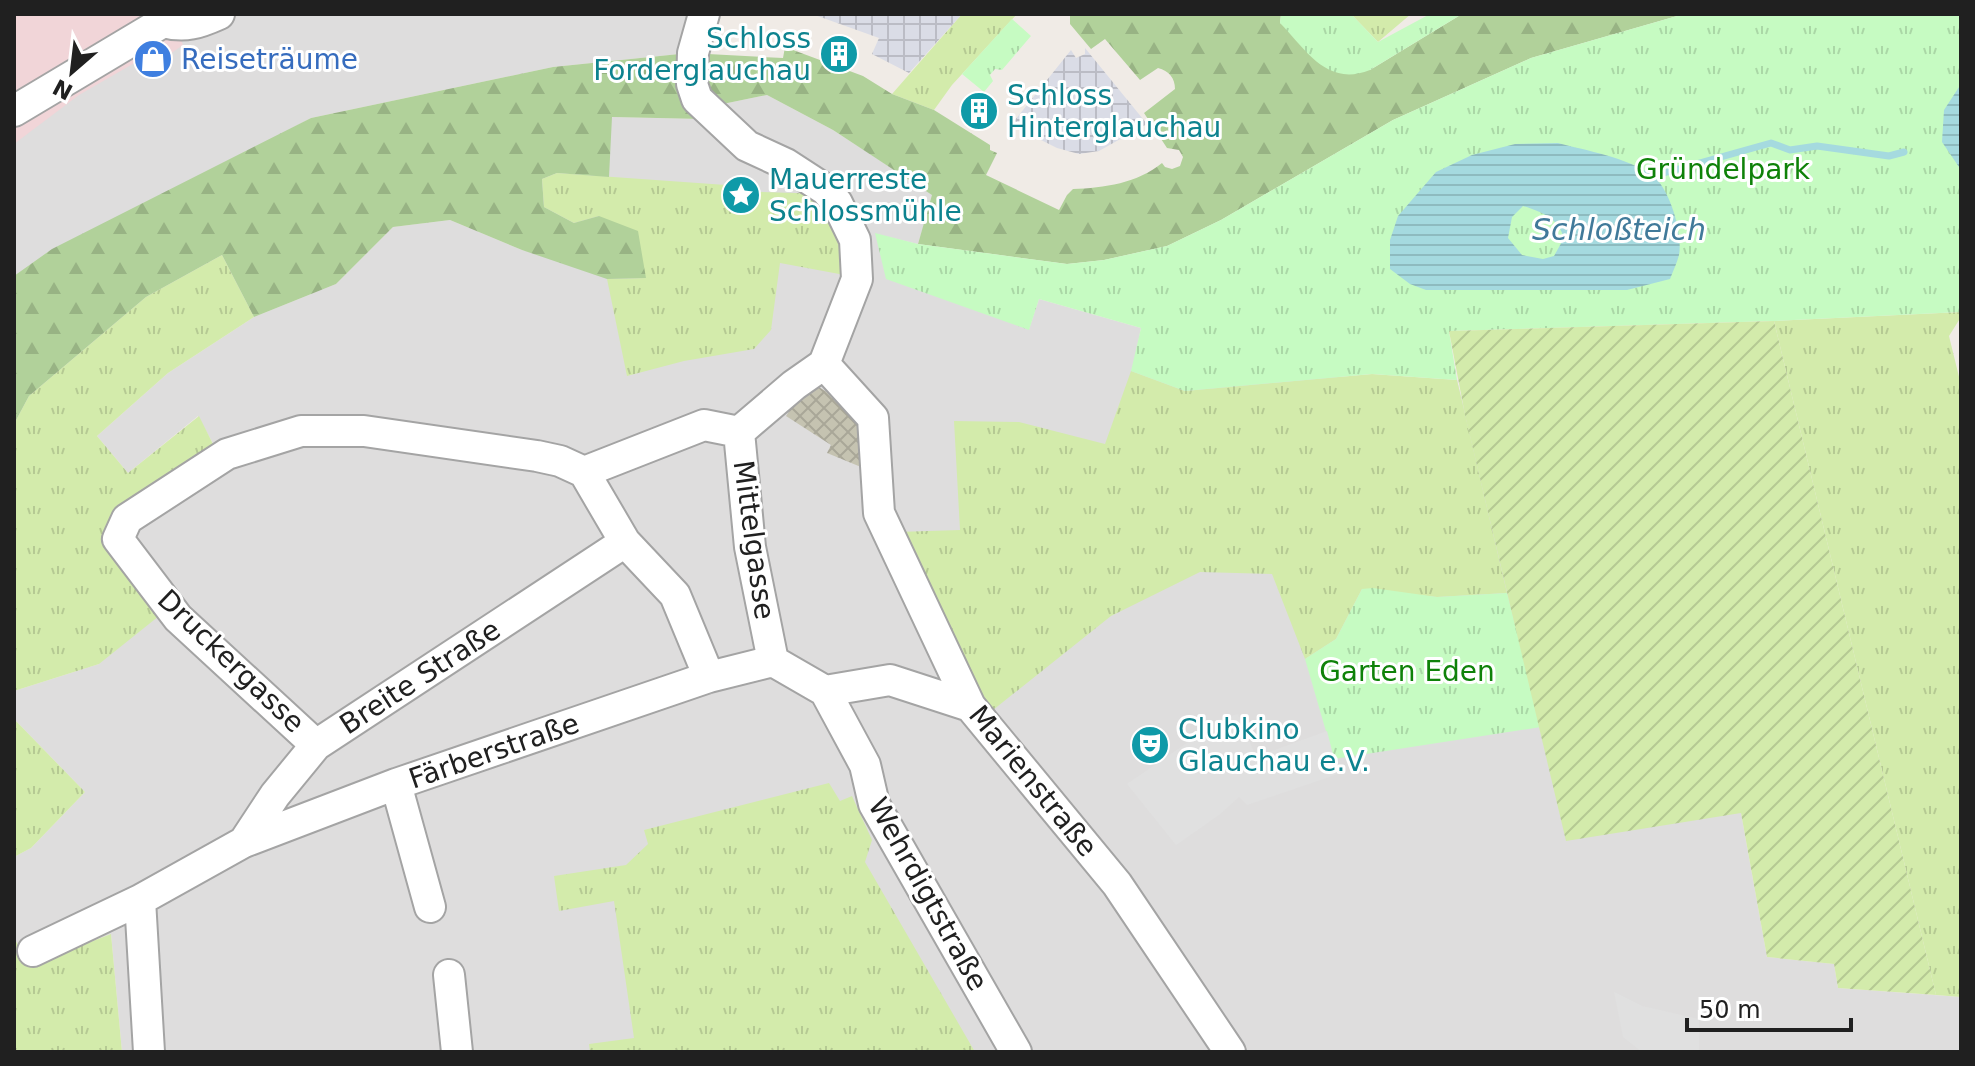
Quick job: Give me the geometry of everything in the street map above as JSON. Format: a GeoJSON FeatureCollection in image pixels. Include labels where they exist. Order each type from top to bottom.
{"type":"FeatureCollection","features":[{"type":"Feature","properties":{"kind":"street"},"geometry":{"type":"LineString","coordinates":[[14,111],[160,18],[176,26],[195,24],[219,14]]}},
{"type":"Feature","properties":{"kind":"street"},"geometry":{"type":"LineString","coordinates":[[704,14],[693,53],[692,84],[697,99],[747,146],[786,164],[826,190],[837,203],[855,240],[857,279],[824,364]]}},
{"type":"Feature","properties":{"kind":"street","name":"Mittelgasse"},"geometry":{"type":"LineString","coordinates":[[773,661],[750,547],[739,432],[824,364]]}},
{"type":"Feature","properties":{"kind":"street","name":"Marienstraße"},"geometry":{"type":"LineString","coordinates":[[824,364],[873,418],[879,513],[970,706],[1117,884],[1230,1052]]}},
{"type":"Feature","properties":{"kind":"street"},"geometry":{"type":"LineString","coordinates":[[709,677],[675,595],[625,542],[584,472],[704,425],[739,432]]}},
{"type":"Feature","properties":{"kind":"street","name":"Druckergasse"},"geometry":{"type":"LineString","coordinates":[[316,745],[178,618],[118,539],[127,519],[227,454],[301,431],[364,431],[396,435],[537,456],[560,461],[584,472]]}},
{"type":"Feature","properties":{"kind":"street","name":"Breite Straße"},"geometry":{"type":"LineString","coordinates":[[244,842],[275,795],[316,745],[625,542]]}},
{"type":"Feature","properties":{"kind":"street"},"geometry":{"type":"LineString","coordinates":[[773,661],[825,691],[890,680],[970,706]]}},
{"type":"Feature","properties":{"kind":"street","name":"Färberstraße"},"geometry":{"type":"LineString","coordinates":[[33,951],[140,900],[244,842],[396,784],[709,677],[773,661]]}},
{"type":"Feature","properties":{"kind":"street","name":"Wehrdigtstraße"},"geometry":{"type":"LineString","coordinates":[[825,691],[865,765],[874,804],[1016,1052]]}},
{"type":"Feature","properties":{"kind":"street"},"geometry":{"type":"LineString","coordinates":[[396,784],[430,907]]}},
{"type":"Feature","properties":{"kind":"street"},"geometry":{"type":"LineString","coordinates":[[140,900],[149,1052]]}},
{"type":"Feature","properties":{"kind":"street"},"geometry":{"type":"LineString","coordinates":[[449,975],[457,1052]]}},
{"type":"Feature","properties":{"kind":"shaded area"},"geometry":{"type":"Polygon","coordinates":[[[14,14],[712,14],[689,53],[553,67],[311,118],[14,276],[14,14]]]}},
{"type":"Feature","properties":{"kind":"shaded area"},"geometry":{"type":"Polygon","coordinates":[[[14,14],[178,14],[176,26],[183,45],[163,59],[156,51],[79,95],[14,144],[14,14]]]}},
{"type":"Feature","properties":{"kind":"shaded area"},"geometry":{"type":"Polygon","coordinates":[[[812,14],[962,14],[909,73],[872,54],[879,38],[812,14]]]}},
{"type":"Feature","properties":{"kind":"shaded area"},"geometry":{"type":"Polygon","coordinates":[[[1085,48],[1147,124],[1099,151],[1079,154],[1057,148],[1011,125],[1071,50],[1076,58],[1085,54],[1085,48]]]}},
{"type":"Feature","properties":{"kind":"shaded area"},"geometry":{"type":"Polygon","coordinates":[[[767,95],[833,130],[933,195],[918,244],[876,234],[1029,329],[1039,299],[1141,328],[1132,371],[1457,380],[1541,727],[1741,813],[1767,957],[1834,964],[1838,988],[1961,997],[1961,1052],[122,1052],[111,934],[27,967],[14,937],[14,857],[31,848],[85,792],[14,719],[14,691],[99,664],[110,553],[216,449],[198,416],[128,473],[97,436],[168,373],[254,317],[336,284],[393,227],[450,220],[522,250],[646,278],[638,231],[574,223],[611,117],[702,119],[713,106],[767,95]]]}},
{"type":"Feature","properties":{"kind":"shaded area"},"geometry":{"type":"Polygon","coordinates":[[[810,381],[858,413],[861,467],[827,453],[831,445],[786,416],[810,381]]]}},
{"type":"Feature","properties":{"kind":"shaded area"},"geometry":{"type":"Polygon","coordinates":[[[1238,714],[1256,757],[1327,731],[1338,774],[1247,805],[1239,797],[1176,845],[1127,784],[1197,736],[1197,726],[1238,714]]]}},
{"type":"Feature","properties":{"kind":"shaded area"},"geometry":{"type":"Polygon","coordinates":[[[1614,992],[1642,1006],[1699,1019],[1699,1052],[1642,1052],[1623,1037],[1614,992]]]}},
{"type":"Feature","properties":{"kind":"green space"},"geometry":{"type":"Polygon","coordinates":[[[962,14],[1017,14],[952,85],[934,110],[892,94],[962,14]]]}},
{"type":"Feature","properties":{"kind":"green space"},"geometry":{"type":"Polygon","coordinates":[[[1067,14],[1281,14],[1280,23],[1370,70],[1462,14],[1684,14],[1531,58],[1393,120],[1221,220],[1167,246],[1104,260],[1067,264],[918,244],[932,195],[833,130],[767,95],[713,106],[702,119],[612,117],[609,177],[557,173],[542,179],[544,207],[574,223],[599,216],[638,231],[646,278],[607,279],[522,250],[450,220],[393,227],[336,284],[254,317],[222,255],[146,297],[29,396],[14,424],[14,276],[52,249],[311,118],[553,67],[689,53],[783,58],[785,47],[863,76],[892,94],[934,110],[990,145],[990,150],[997,153],[986,175],[1059,210],[1073,189],[1120,183],[1153,170],[1162,163],[1172,169],[1180,166],[1183,157],[1179,150],[1167,148],[1144,113],[1175,89],[1171,76],[1158,68],[1140,80],[1105,39],[1091,49],[1070,24],[1067,14]]]}},
{"type":"Feature","properties":{"kind":"green space"},"geometry":{"type":"Polygon","coordinates":[[[1281,14],[1351,14],[1378,42],[1430,14],[1462,14],[1370,70],[1342,74],[1330,70],[1309,55],[1280,23],[1281,14]]]}},
{"type":"Feature","properties":{"kind":"green space"},"geometry":{"type":"Polygon","coordinates":[[[1351,14],[1411,14],[1378,42],[1351,14]]]}},
{"type":"Feature","properties":{"kind":"green space","name":"Gründelpark"},"geometry":{"type":"Polygon","coordinates":[[[1684,14],[1961,14],[1961,312],[1449,331],[1457,380],[1372,374],[1185,391],[1131,371],[1141,328],[1039,299],[1029,330],[886,279],[875,233],[918,244],[1067,264],[1104,260],[1167,246],[1221,220],[1393,120],[1531,58],[1684,14]]]}},
{"type":"Feature","properties":{"kind":"green space"},"geometry":{"type":"Polygon","coordinates":[[[1012,19],[1031,36],[1002,70],[995,69],[990,75],[993,81],[984,92],[962,74],[1012,19]]]}},
{"type":"Feature","properties":{"kind":"green space"},"geometry":{"type":"Polygon","coordinates":[[[557,173],[726,185],[734,191],[825,194],[849,245],[850,276],[780,263],[771,330],[754,349],[684,361],[627,376],[607,279],[646,278],[599,216],[574,223],[544,207],[542,179],[557,173]]]}},
{"type":"Feature","properties":{"kind":"green space"},"geometry":{"type":"Polygon","coordinates":[[[222,255],[254,317],[168,373],[97,436],[128,473],[199,416],[216,450],[121,509],[159,616],[99,664],[14,691],[14,424],[29,396],[146,297],[222,255]]]}},
{"type":"Feature","properties":{"kind":"green space"},"geometry":{"type":"Polygon","coordinates":[[[1961,312],[1949,336],[1961,385],[1961,997],[1936,995],[1774,321],[1961,312]]]}},
{"type":"Feature","properties":{"kind":"green space"},"geometry":{"type":"Polygon","coordinates":[[[1774,321],[1936,995],[1838,988],[1834,964],[1767,957],[1741,813],[1566,841],[1465,415],[1449,331],[1774,321]]]}},
{"type":"Feature","properties":{"kind":"green space"},"geometry":{"type":"Polygon","coordinates":[[[1131,371],[1185,391],[1372,374],[1457,380],[1507,593],[1437,597],[1362,589],[1336,639],[1305,659],[1272,574],[1200,572],[1111,616],[993,710],[976,688],[897,532],[960,530],[954,421],[1019,422],[1105,444],[1131,371]]]}},
{"type":"Feature","properties":{"kind":"green space","name":"Garten Eden"},"geometry":{"type":"Polygon","coordinates":[[[1362,589],[1437,597],[1507,593],[1541,727],[1334,759],[1305,659],[1336,639],[1362,589]]]}},
{"type":"Feature","properties":{"kind":"green space"},"geometry":{"type":"Polygon","coordinates":[[[14,719],[85,792],[31,848],[14,857],[14,719]]]}},
{"type":"Feature","properties":{"kind":"green space"},"geometry":{"type":"Polygon","coordinates":[[[829,783],[840,801],[852,796],[872,840],[865,862],[975,1052],[590,1052],[589,1044],[634,1038],[614,901],[559,911],[554,876],[626,865],[648,844],[644,830],[829,783]]]}},
{"type":"Feature","properties":{"kind":"green space"},"geometry":{"type":"Polygon","coordinates":[[[111,934],[122,1052],[14,1052],[14,937],[28,966],[111,934]]]}},
{"type":"Feature","properties":{"kind":"water"},"geometry":{"type":"Polygon","coordinates":[[[1961,84],[1961,170],[1942,142],[1944,110],[1961,84]]]}},
{"type":"Feature","properties":{"kind":"water","name":"Schloßteich"},"geometry":{"type":"Polygon","coordinates":[[[1558,143],[1618,159],[1652,175],[1670,200],[1679,235],[1679,255],[1670,279],[1627,290],[1426,290],[1410,284],[1390,269],[1390,240],[1398,216],[1436,172],[1472,155],[1515,144],[1558,143]],[[1523,206],[1512,217],[1508,238],[1522,255],[1543,259],[1554,256],[1564,238],[1558,225],[1543,213],[1523,206]]]}},
{"type":"Feature","properties":{"kind":"waterway"},"geometry":{"type":"LineString","coordinates":[[1653,176],[1771,143],[1790,150],[1817,146],[1889,156],[1904,152]]}},
{"type":"Feature","properties":{"kind":"place","name":"Schloss Forderglauchau"},"geometry":{"type":"Point","coordinates":[839,54]}},
{"type":"Feature","properties":{"kind":"place","name":"Reiseträume"},"geometry":{"type":"Point","coordinates":[153,59]}},
{"type":"Feature","properties":{"kind":"place","name":"Schloss Hinterglauchau"},"geometry":{"type":"Point","coordinates":[979,111]}},
{"type":"Feature","properties":{"kind":"place","name":"Mauerreste Schlossmühle"},"geometry":{"type":"Point","coordinates":[741,195]}},
{"type":"Feature","properties":{"kind":"place","name":"Clubkino Glauchau e.V."},"geometry":{"type":"Point","coordinates":[1150,745]}}]}
